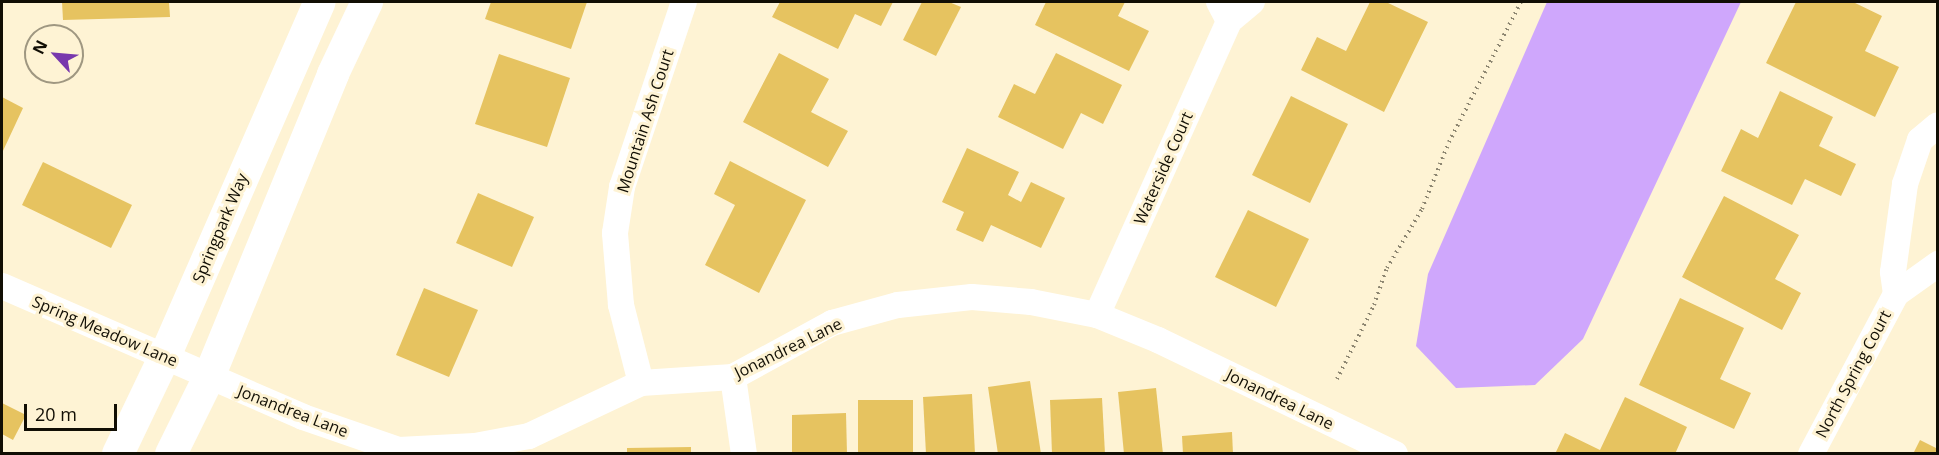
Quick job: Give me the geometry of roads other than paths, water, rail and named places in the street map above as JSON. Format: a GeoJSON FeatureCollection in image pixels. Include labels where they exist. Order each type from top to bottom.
{"type":"FeatureCollection","features":[{"type":"Feature","properties":{"kind":"street","name":"Springpark Way"},"geometry":{"type":"LineString","coordinates":[[118,453],[165,356],[320,2]]}},
{"type":"Feature","properties":{"kind":"street"},"geometry":{"type":"LineString","coordinates":[[171,453],[209,377],[333,74],[367,2]]}},
{"type":"Feature","properties":{"kind":"street","name":"Mountain Ash Court"},"geometry":{"type":"LineString","coordinates":[[641,383],[621,305],[615,232],[621,187],[684,2]]}},
{"type":"Feature","properties":{"kind":"street","name":"Waterside Court"},"geometry":{"type":"LineString","coordinates":[[1097,315],[1224,11],[1252,2]]}},
{"type":"Feature","properties":{"kind":"street","name":"North Spring Court"},"geometry":{"type":"LineString","coordinates":[[1896,294],[1893,272],[1905,184],[1920,140],[1938,125]]}},
{"type":"Feature","properties":{"kind":"street","name":"North Spring Court"},"geometry":{"type":"LineString","coordinates":[[1811,453],[1896,294],[1938,264]]}},
{"type":"Feature","properties":{"kind":"street","name":"Spring Meadow Lane"},"geometry":{"type":"LineString","coordinates":[[2,286],[209,377]]}},
{"type":"Feature","properties":{"kind":"street","name":"Jonandrea Lane"},"geometry":{"type":"LineString","coordinates":[[209,377],[303,417],[398,452],[475,446],[529,436],[641,383],[733,377],[832,323],[898,305],[972,297],[1030,302],[1097,315],[1158,340],[1395,453]]}},
{"type":"Feature","properties":{"kind":"street"},"geometry":{"type":"LineString","coordinates":[[733,377],[744,453]]}}]}
